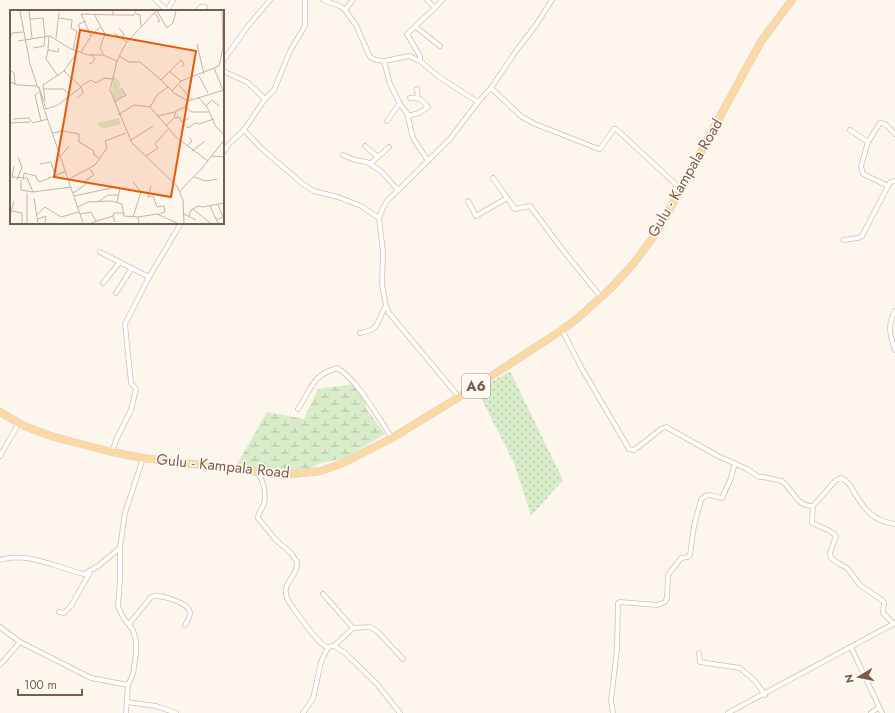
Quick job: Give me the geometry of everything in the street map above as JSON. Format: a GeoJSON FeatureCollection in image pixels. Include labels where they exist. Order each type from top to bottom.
{"type":"FeatureCollection","features":[{"type":"Feature","properties":{"kind":"main road","name":"Gulu - Kampala Road"},"geometry":{"type":"LineString","coordinates":[[0,412],[19,423],[54,437],[112,452],[143,458],[284,476],[321,471],[343,463],[392,438],[459,397],[562,330],[601,298],[634,262],[659,229],[755,53],[775,21],[792,0]]}},
{"type":"Feature","properties":{"kind":"street"},"geometry":{"type":"LineString","coordinates":[[156,0],[166,10]]}},
{"type":"Feature","properties":{"kind":"street"},"geometry":{"type":"LineString","coordinates":[[168,10],[173,0]]}},
{"type":"Feature","properties":{"kind":"street"},"geometry":{"type":"LineString","coordinates":[[224,60],[248,26],[270,0]]}},
{"type":"Feature","properties":{"kind":"street"},"geometry":{"type":"LineString","coordinates":[[224,152],[229,144],[244,130],[265,99],[274,90],[290,51],[305,26],[305,0]]}},
{"type":"Feature","properties":{"kind":"street"},"geometry":{"type":"LineString","coordinates":[[323,0],[340,6],[344,10],[356,25],[370,57],[376,60],[384,61],[409,56],[420,61],[439,77],[478,102]]}},
{"type":"Feature","properties":{"kind":"street"},"geometry":{"type":"LineString","coordinates":[[344,10],[353,0]]}},
{"type":"Feature","properties":{"kind":"street"},"geometry":{"type":"LineString","coordinates":[[427,0],[435,8]]}},
{"type":"Feature","properties":{"kind":"street"},"geometry":{"type":"LineString","coordinates":[[420,61],[420,56],[407,34],[442,0]]}},
{"type":"Feature","properties":{"kind":"street"},"geometry":{"type":"LineString","coordinates":[[459,397],[389,313],[386,306],[382,284],[384,252],[379,218],[387,201],[450,139],[478,102],[491,88],[552,0]]}},
{"type":"Feature","properties":{"kind":"street"},"geometry":{"type":"LineString","coordinates":[[198,10],[201,7],[205,7]]}},
{"type":"Feature","properties":{"kind":"street"},"geometry":{"type":"LineString","coordinates":[[416,26],[440,46]]}},
{"type":"Feature","properties":{"kind":"street"},"geometry":{"type":"LineString","coordinates":[[384,61],[390,84],[400,103],[407,112],[413,138],[428,161]]}},
{"type":"Feature","properties":{"kind":"street"},"geometry":{"type":"LineString","coordinates":[[224,71],[247,82],[265,99]]}},
{"type":"Feature","properties":{"kind":"street"},"geometry":{"type":"LineString","coordinates":[[491,88],[522,117],[535,124],[599,149],[614,129],[616,129],[681,189]]}},
{"type":"Feature","properties":{"kind":"street"},"geometry":{"type":"LineString","coordinates":[[418,90],[418,98]]}},
{"type":"Feature","properties":{"kind":"street"},"geometry":{"type":"LineString","coordinates":[[408,116],[428,107],[418,98],[410,98]]}},
{"type":"Feature","properties":{"kind":"street"},"geometry":{"type":"LineString","coordinates":[[387,121],[400,103]]}},
{"type":"Feature","properties":{"kind":"street"},"geometry":{"type":"LineString","coordinates":[[888,186],[863,174],[861,166],[868,142],[880,123],[885,124],[895,134]]}},
{"type":"Feature","properties":{"kind":"street"},"geometry":{"type":"LineString","coordinates":[[244,130],[261,148],[304,185],[314,191],[338,197],[361,206],[379,218]]}},
{"type":"Feature","properties":{"kind":"street"},"geometry":{"type":"LineString","coordinates":[[850,130],[868,142]]}},
{"type":"Feature","properties":{"kind":"street"},"geometry":{"type":"LineString","coordinates":[[365,146],[378,158]]}},
{"type":"Feature","properties":{"kind":"street"},"geometry":{"type":"LineString","coordinates":[[370,164],[389,147]]}},
{"type":"Feature","properties":{"kind":"street"},"geometry":{"type":"LineString","coordinates":[[343,156],[367,162],[380,171],[398,190]]}},
{"type":"Feature","properties":{"kind":"street"},"geometry":{"type":"LineString","coordinates":[[493,178],[515,209],[530,206],[601,298]]}},
{"type":"Feature","properties":{"kind":"street"},"geometry":{"type":"LineString","coordinates":[[843,240],[858,238],[863,234],[890,182],[895,181]]}},
{"type":"Feature","properties":{"kind":"street"},"geometry":{"type":"LineString","coordinates":[[468,201],[476,216],[507,198]]}},
{"type":"Feature","properties":{"kind":"street"},"geometry":{"type":"LineString","coordinates":[[112,452],[131,410],[136,389],[131,383],[125,324],[149,278],[180,224]]}},
{"type":"Feature","properties":{"kind":"street"},"geometry":{"type":"LineString","coordinates":[[100,252],[149,278]]}},
{"type":"Feature","properties":{"kind":"street"},"geometry":{"type":"LineString","coordinates":[[103,283],[120,262]]}},
{"type":"Feature","properties":{"kind":"street"},"geometry":{"type":"LineString","coordinates":[[116,293],[132,268]]}},
{"type":"Feature","properties":{"kind":"street"},"geometry":{"type":"LineString","coordinates":[[360,333],[373,329],[377,325],[386,306]]}},
{"type":"Feature","properties":{"kind":"street"},"geometry":{"type":"LineString","coordinates":[[895,311],[891,318],[889,334],[895,350]]}},
{"type":"Feature","properties":{"kind":"street"},"geometry":{"type":"LineString","coordinates":[[562,330],[581,367],[629,449],[634,450],[638,448],[661,429],[666,427],[718,456],[747,469],[759,477],[782,481],[802,504],[813,506]]}},
{"type":"Feature","properties":{"kind":"street"},"geometry":{"type":"LineString","coordinates":[[298,409],[315,379],[325,372],[337,368],[345,372],[353,381],[392,438]]}},
{"type":"Feature","properties":{"kind":"street"},"geometry":{"type":"LineString","coordinates":[[0,455],[19,423]]}},
{"type":"Feature","properties":{"kind":"street"},"geometry":{"type":"LineString","coordinates":[[126,713],[128,685],[132,674],[136,641],[129,624],[118,606],[120,548],[125,513],[143,458]]}},
{"type":"Feature","properties":{"kind":"street"},"geometry":{"type":"LineString","coordinates":[[613,713],[611,700],[617,649],[618,603],[657,605],[665,602],[668,575],[681,558],[688,557],[690,555],[694,526],[703,496],[710,494],[722,498],[731,478],[735,463]]}},
{"type":"Feature","properties":{"kind":"street"},"geometry":{"type":"LineString","coordinates":[[258,473],[263,481],[264,497],[264,505],[258,518],[276,540],[291,553],[297,562],[296,570],[287,586],[285,593],[289,602],[317,639],[325,647],[334,646],[352,628],[366,626],[374,628],[403,659]]}},
{"type":"Feature","properties":{"kind":"street"},"geometry":{"type":"LineString","coordinates":[[728,713],[765,695],[895,623],[883,613],[883,601],[860,585],[847,568],[831,558],[830,553],[836,536],[830,531],[812,523],[813,506],[836,480],[841,478],[851,486],[866,510],[883,522],[895,524]]}},
{"type":"Feature","properties":{"kind":"street"},"geometry":{"type":"LineString","coordinates":[[0,560],[17,557],[49,563],[84,574],[120,548]]}},
{"type":"Feature","properties":{"kind":"street"},"geometry":{"type":"LineString","coordinates":[[59,612],[64,613],[71,606],[91,570]]}},
{"type":"Feature","properties":{"kind":"street"},"geometry":{"type":"LineString","coordinates":[[322,594],[352,628]]}},
{"type":"Feature","properties":{"kind":"street"},"geometry":{"type":"LineString","coordinates":[[129,624],[151,597],[155,595],[171,599],[185,605],[189,609],[190,614],[185,625]]}},
{"type":"Feature","properties":{"kind":"street"},"geometry":{"type":"LineString","coordinates":[[0,627],[20,642],[91,678],[128,685]]}},
{"type":"Feature","properties":{"kind":"street"},"geometry":{"type":"LineString","coordinates":[[0,665],[20,642]]}},
{"type":"Feature","properties":{"kind":"street"},"geometry":{"type":"LineString","coordinates":[[334,646],[345,653],[377,684],[398,712]]}},
{"type":"Feature","properties":{"kind":"street"},"geometry":{"type":"LineString","coordinates":[[304,713],[312,699],[321,662],[328,647]]}},
{"type":"Feature","properties":{"kind":"street"},"geometry":{"type":"LineString","coordinates":[[851,647],[882,713]]}},
{"type":"Feature","properties":{"kind":"street"},"geometry":{"type":"LineString","coordinates":[[699,653],[700,662],[740,668],[755,681],[765,695]]}},
{"type":"Feature","properties":{"kind":"street"},"geometry":{"type":"LineString","coordinates":[[127,702],[156,706],[176,713]]}},
{"type":"Feature","properties":{"kind":"street"},"geometry":{"type":"LineString","coordinates":[[871,713],[879,707]]}},
{"type":"Feature","properties":{"kind":"green space"},"geometry":{"type":"Polygon","coordinates":[[[510,371],[563,480],[531,516],[514,463],[477,390],[510,371]]]}},
{"type":"Feature","properties":{"kind":"green space"},"geometry":{"type":"Polygon","coordinates":[[[353,384],[367,405],[365,407],[385,434],[345,458],[320,463],[307,470],[276,472],[235,468],[267,412],[304,419],[318,389],[353,384]]]}}]}
